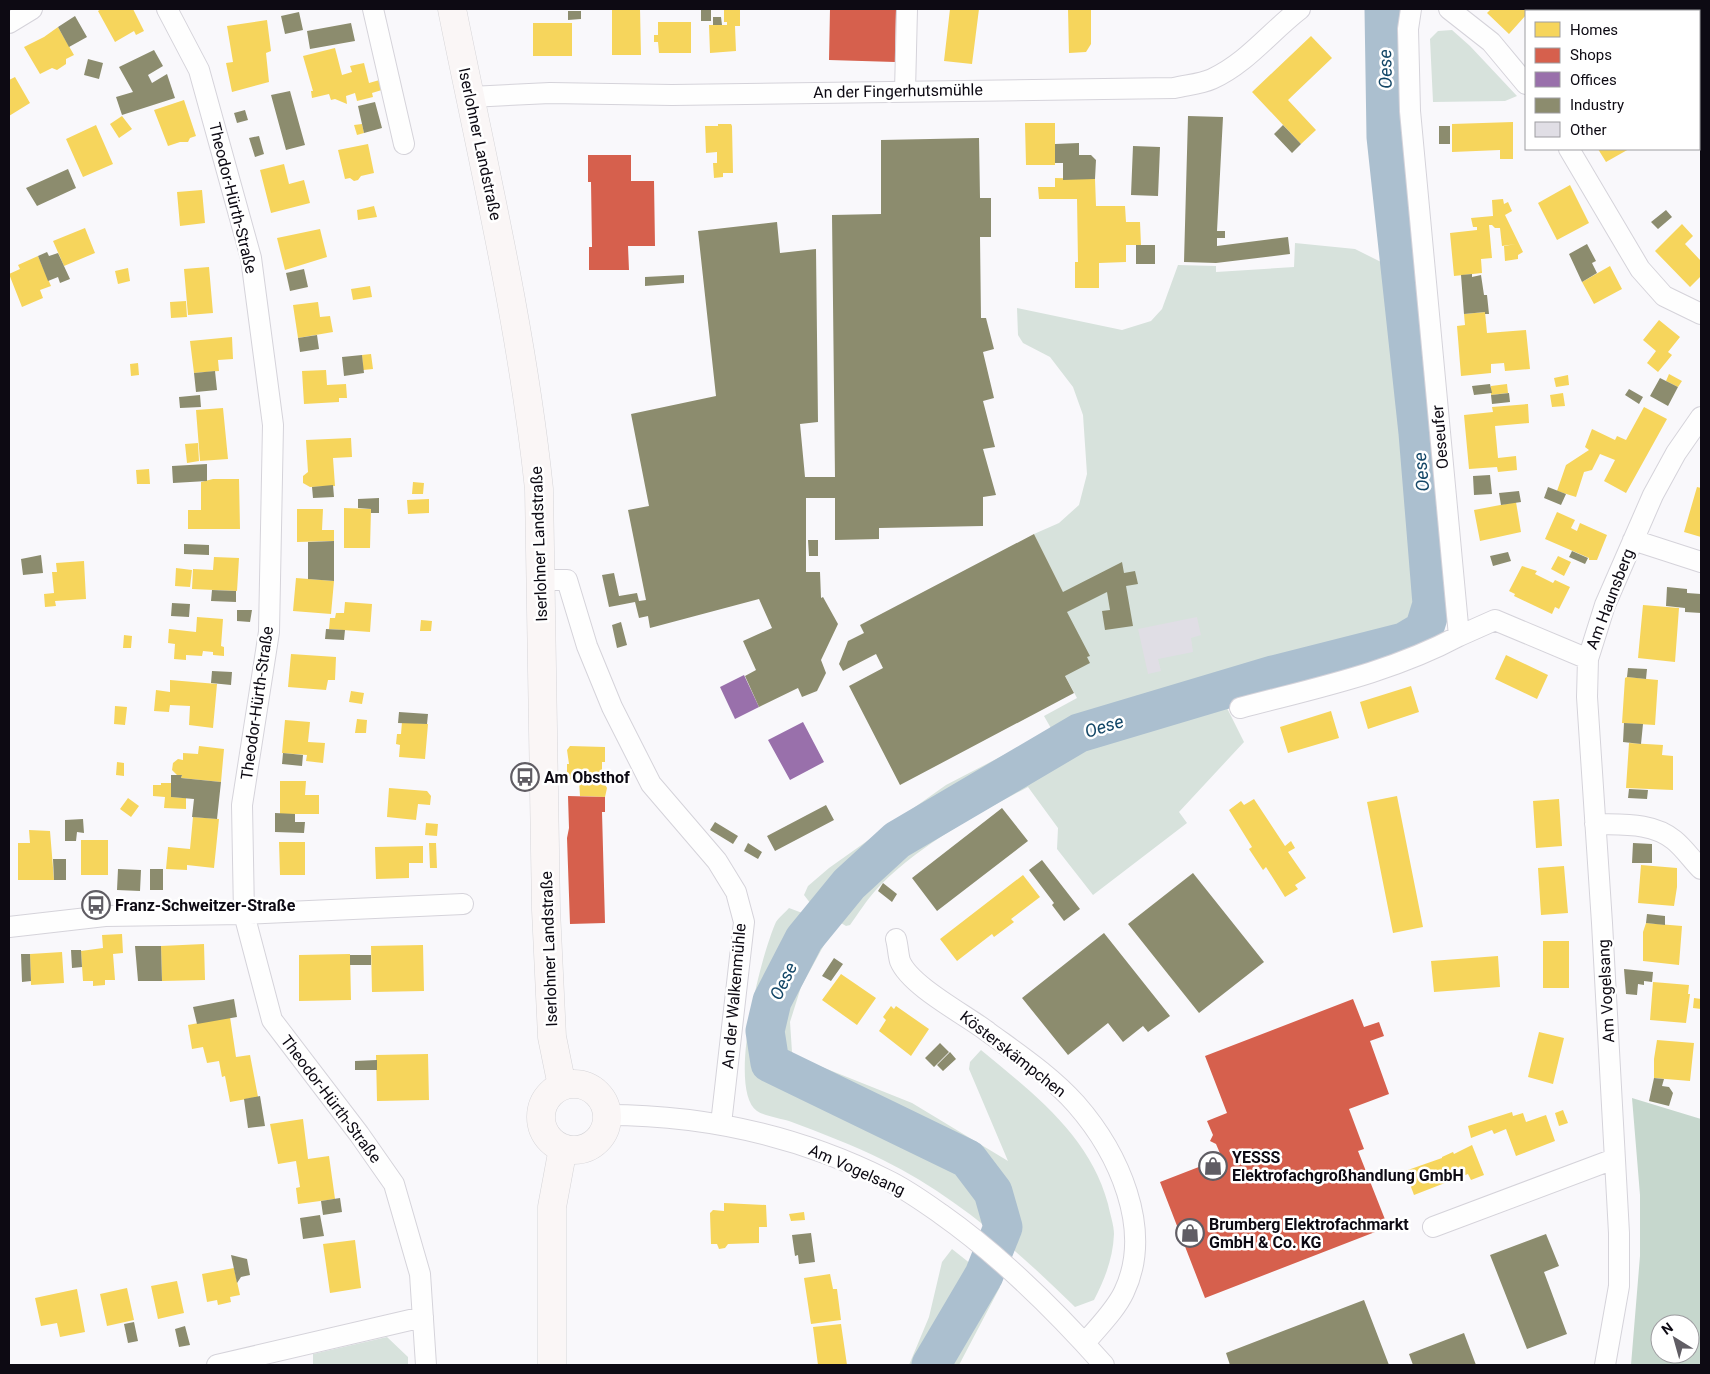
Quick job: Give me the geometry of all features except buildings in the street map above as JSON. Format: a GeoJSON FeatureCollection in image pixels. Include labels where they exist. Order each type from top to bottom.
{"type":"FeatureCollection","features":[{"type":"Feature","properties":{"kind":"main road","name":"Iserlohner Landstraße"},"geometry":{"type":"LineString","coordinates":[[452,9],[507,275],[533,429],[539,489],[542,580],[546,910],[552,1037],[562,1086]]}},
{"type":"Feature","properties":{"kind":"main road"},"geometry":{"type":"LineString","coordinates":[[575,1084],[595,1091],[602,1099],[607,1116],[605,1130],[599,1139],[591,1146],[580,1150],[562,1148],[549,1139],[543,1129],[541,1118],[542,1107],[547,1097],[562,1086],[575,1084]]}},
{"type":"Feature","properties":{"kind":"main road"},"geometry":{"type":"LineString","coordinates":[[552,1365],[552,1207],[562,1148]]}},
{"type":"Feature","properties":{"kind":"street"},"geometry":{"type":"LineString","coordinates":[[9,23],[32,9]]}},
{"type":"Feature","properties":{"kind":"street","name":"Theodor-Hürth-Straße"},"geometry":{"type":"LineString","coordinates":[[167,9],[199,70],[251,258],[272,425],[269,632],[242,805],[244,914],[272,1020],[359,1134],[394,1184],[420,1274],[426,1365]]}},
{"type":"Feature","properties":{"kind":"street"},"geometry":{"type":"LineString","coordinates":[[373,9],[404,144]]}},
{"type":"Feature","properties":{"kind":"street"},"geometry":{"type":"LineString","coordinates":[[905,91],[907,9]]}},
{"type":"Feature","properties":{"kind":"street","name":"An der Fingerhutsmühle"},"geometry":{"type":"LineString","coordinates":[[470,97],[550,93],[672,94],[1174,88],[1211,80],[1219,75],[1253,53],[1283,22],[1300,9]]}},
{"type":"Feature","properties":{"kind":"street","name":"Oeseufer"},"geometry":{"type":"LineString","coordinates":[[1411,9],[1408,30],[1410,111],[1459,636]]}},
{"type":"Feature","properties":{"kind":"street"},"geometry":{"type":"LineString","coordinates":[[1449,9],[1491,42],[1525,83]]}},
{"type":"Feature","properties":{"kind":"street"},"geometry":{"type":"LineString","coordinates":[[1570,150],[1640,269],[1664,296],[1701,314]]}},
{"type":"Feature","properties":{"kind":"street","name":"Am Haunsberg"},"geometry":{"type":"LineString","coordinates":[[1459,636],[1495,620],[1588,659],[1605,605],[1654,495],[1676,454],[1701,417]]}},
{"type":"Feature","properties":{"kind":"street"},"geometry":{"type":"LineString","coordinates":[[1633,540],[1701,562]]}},
{"type":"Feature","properties":{"kind":"street","name":"An der Walkenmühle"},"geometry":{"type":"LineString","coordinates":[[542,580],[567,580],[588,646],[609,698],[651,784],[717,861],[736,892],[744,922],[736,1009],[720,1124]]}},
{"type":"Feature","properties":{"kind":"street"},"geometry":{"type":"LineString","coordinates":[[1240,708],[1344,682],[1406,662],[1459,636]]}},
{"type":"Feature","properties":{"kind":"street","name":"Am Vogelsang"},"geometry":{"type":"LineString","coordinates":[[1588,659],[1587,698],[1613,1112],[1619,1286],[1605,1365]]}},
{"type":"Feature","properties":{"kind":"street"},"geometry":{"type":"LineString","coordinates":[[1595,824],[1639,825],[1659,830],[1675,840],[1701,869]]}},
{"type":"Feature","properties":{"kind":"street"},"geometry":{"type":"LineString","coordinates":[[9,927],[104,916],[244,914],[463,904]]}},
{"type":"Feature","properties":{"kind":"street","name":"Kösterskämpchen"},"geometry":{"type":"LineString","coordinates":[[896,938],[901,962],[916,982],[987,1031],[1060,1088],[1077,1104],[1100,1136],[1118,1170],[1129,1194],[1135,1222],[1134,1256],[1124,1291],[1107,1317],[1085,1343]]}},
{"type":"Feature","properties":{"kind":"street","name":"Am Vogelsang"},"geometry":{"type":"LineString","coordinates":[[607,1116],[652,1115],[737,1126],[810,1147],[888,1180],[973,1237],[1011,1270],[1085,1343],[1104,1365]]}},
{"type":"Feature","properties":{"kind":"street"},"geometry":{"type":"LineString","coordinates":[[1432,1227],[1614,1158]]}},
{"type":"Feature","properties":{"kind":"street"},"geometry":{"type":"LineString","coordinates":[[217,1365],[423,1317]]}},
{"type":"Feature","properties":{"kind":"shaded area"},"geometry":{"type":"Polygon","coordinates":[[[1452,30],[1470,46],[1517,96],[1505,101],[1433,102],[1430,39],[1438,31],[1452,30]]]}},
{"type":"Feature","properties":{"kind":"shaded area"},"geometry":{"type":"Polygon","coordinates":[[[1295,243],[1355,249],[1385,264],[1417,609],[1417,615],[1414,620],[1356,647],[1236,673],[1134,702],[1061,732],[965,783],[884,835],[855,860],[814,908],[804,895],[808,886],[829,868],[946,785],[1052,730],[1044,716],[1077,698],[1030,610],[1063,592],[1034,534],[1059,523],[1079,505],[1087,474],[1083,415],[1073,387],[1050,357],[1023,343],[1018,335],[1017,308],[1122,330],[1151,321],[1162,309],[1178,265],[1216,266],[1216,272],[1294,267],[1295,243]]]}},
{"type":"Feature","properties":{"kind":"shaded area"},"geometry":{"type":"Polygon","coordinates":[[[1225,704],[1244,742],[1179,812],[1187,823],[1093,895],[1057,849],[1058,828],[1028,787],[967,820],[908,860],[875,891],[850,925],[846,926],[836,920],[867,880],[922,837],[1045,765],[1106,738],[1153,723],[1225,704]]]}},
{"type":"Feature","properties":{"kind":"shaded area"},"geometry":{"type":"Polygon","coordinates":[[[789,908],[805,914],[830,934],[801,987],[790,1022],[792,1052],[797,1057],[912,1103],[1008,1161],[969,1069],[970,1062],[981,1050],[1057,1118],[1088,1157],[1100,1180],[1113,1223],[1114,1234],[1108,1268],[1094,1300],[1075,1307],[1031,1265],[985,1226],[936,1190],[910,1174],[849,1144],[757,1111],[748,1098],[745,1076],[750,1020],[756,989],[770,938],[776,922],[789,908]]]}},
{"type":"Feature","properties":{"kind":"shaded area"},"geometry":{"type":"Polygon","coordinates":[[[952,1249],[1000,1287],[959,1365],[909,1365],[929,1317],[942,1262],[952,1249]]]}},
{"type":"Feature","properties":{"kind":"shaded area"},"geometry":{"type":"Polygon","coordinates":[[[387,1337],[408,1357],[408,1365],[313,1365],[313,1354],[387,1337]]]}},
{"type":"Feature","properties":{"kind":"green space"},"geometry":{"type":"Polygon","coordinates":[[[1632,1098],[1701,1119],[1701,1365],[1631,1365],[1640,1256],[1640,1195],[1632,1098]]]}},
{"type":"Feature","properties":{"kind":"waterway","name":"Oese"},"geometry":{"type":"LineString","coordinates":[[931,1365],[984,1275],[1003,1227],[993,1192],[968,1159],[770,1063],[765,1031],[772,1001],[804,939],[849,884],[897,840],[1079,733],[1273,675],[1404,642],[1424,630],[1432,604],[1418,433],[1386,137],[1384,9]]}},
{"type":"Feature","properties":{"kind":"place","name":"Am Obsthof"},"geometry":{"type":"Point","coordinates":[525,777]}},
{"type":"Feature","properties":{"kind":"place","name":"Franz-Schweitzer-Straße"},"geometry":{"type":"Point","coordinates":[96,905]}},
{"type":"Feature","properties":{"kind":"place","name":"YESSS Elektrofachgroßhandlung GmbH"},"geometry":{"type":"Point","coordinates":[1213,1166]}},
{"type":"Feature","properties":{"kind":"place","name":"Brumberg Elektrofachmarkt GmbH & Co. KG"},"geometry":{"type":"Point","coordinates":[1190,1233]}}]}
